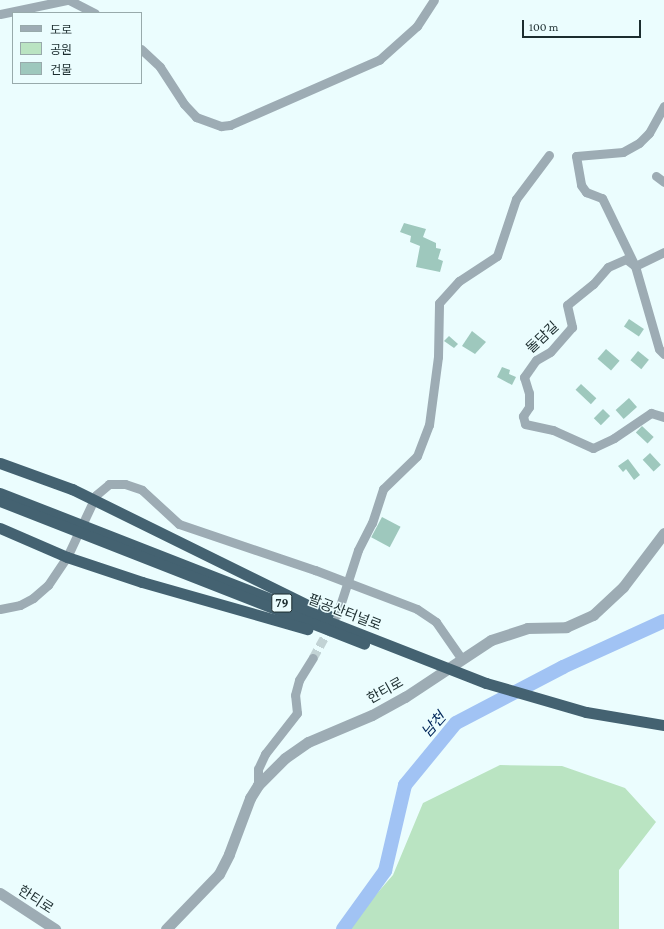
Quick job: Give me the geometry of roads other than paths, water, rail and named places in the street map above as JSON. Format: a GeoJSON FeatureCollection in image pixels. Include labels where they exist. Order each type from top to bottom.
{"type":"FeatureCollection","features":[{"type":"Feature","properties":{"kind":"highway"},"geometry":{"type":"LineString","coordinates":[[0,463],[34,473],[93,500],[378,645]]}},
{"type":"Feature","properties":{"kind":"highway","name":"팔공산터널로"},"geometry":{"type":"LineString","coordinates":[[0,493],[144,553],[517,700],[608,724],[664,732]]}},
{"type":"Feature","properties":{"kind":"highway","name":"팔공산터널로"},"geometry":{"type":"LineString","coordinates":[[0,501],[144,553]]}},
{"type":"Feature","properties":{"kind":"highway"},"geometry":{"type":"LineString","coordinates":[[0,528],[66,557],[142,582],[378,645]]}},
{"type":"Feature","properties":{"kind":"highway","name":"팔공산터널로"},"geometry":{"type":"LineString","coordinates":[[415,659],[534,698],[619,718],[664,725]]}},
{"type":"Feature","properties":{"kind":"street"},"geometry":{"type":"LineString","coordinates":[[0,14],[68,0],[81,2],[94,12]]}},
{"type":"Feature","properties":{"kind":"street"},"geometry":{"type":"LineString","coordinates":[[142,50],[160,67],[184,104],[196,117],[226,126],[379,60],[417,26],[434,0]]}},
{"type":"Feature","properties":{"kind":"street"},"geometry":{"type":"LineString","coordinates":[[664,106],[648,133],[639,143],[623,152],[576,156],[581,185],[586,192],[602,198],[635,266],[659,349],[664,354]]}},
{"type":"Feature","properties":{"kind":"street"},"geometry":{"type":"LineString","coordinates":[[337,615],[346,583],[383,489],[417,456],[429,425],[438,357],[439,303],[459,281],[497,256],[516,199],[549,155]]}},
{"type":"Feature","properties":{"kind":"street"},"geometry":{"type":"LineString","coordinates":[[656,176],[664,182]]}},
{"type":"Feature","properties":{"kind":"street"},"geometry":{"type":"LineString","coordinates":[[635,266],[664,251]]}},
{"type":"Feature","properties":{"kind":"street","name":"돌담길"},"geometry":{"type":"LineString","coordinates":[[635,266],[626,259],[608,267],[593,284],[567,305],[572,327],[550,352],[536,360],[524,377],[529,393],[529,407],[523,416],[525,424],[553,430],[593,448],[614,438],[651,413],[664,417]]}},
{"type":"Feature","properties":{"kind":"street"},"geometry":{"type":"LineString","coordinates":[[0,609],[20,605],[33,598],[48,585],[66,557],[93,500],[109,484],[133,486],[148,494],[179,524],[417,609],[436,622],[461,658]]}},
{"type":"Feature","properties":{"kind":"street","name":"한티로"},"geometry":{"type":"LineString","coordinates":[[166,929],[219,874],[229,854],[250,798],[258,785],[285,758],[308,742],[390,705],[491,640],[515,631],[566,627],[593,615],[623,587],[664,533]]}},
{"type":"Feature","properties":{"kind":"street"},"geometry":{"type":"LineString","coordinates":[[258,785],[258,769],[265,754],[297,713],[295,696],[299,680],[313,658]]}},
{"type":"Feature","properties":{"kind":"street","name":"한티로"},"geometry":{"type":"LineString","coordinates":[[0,893],[55,929]]}},
{"type":"Feature","properties":{"kind":"waterway","name":"남천"},"geometry":{"type":"LineString","coordinates":[[343,929],[385,871],[405,785],[456,723],[563,667],[664,621]]}},
{"type":"Feature","properties":{"kind":"tunnel"},"geometry":{"type":"LineString","coordinates":[[313,658],[331,625]]}}]}
